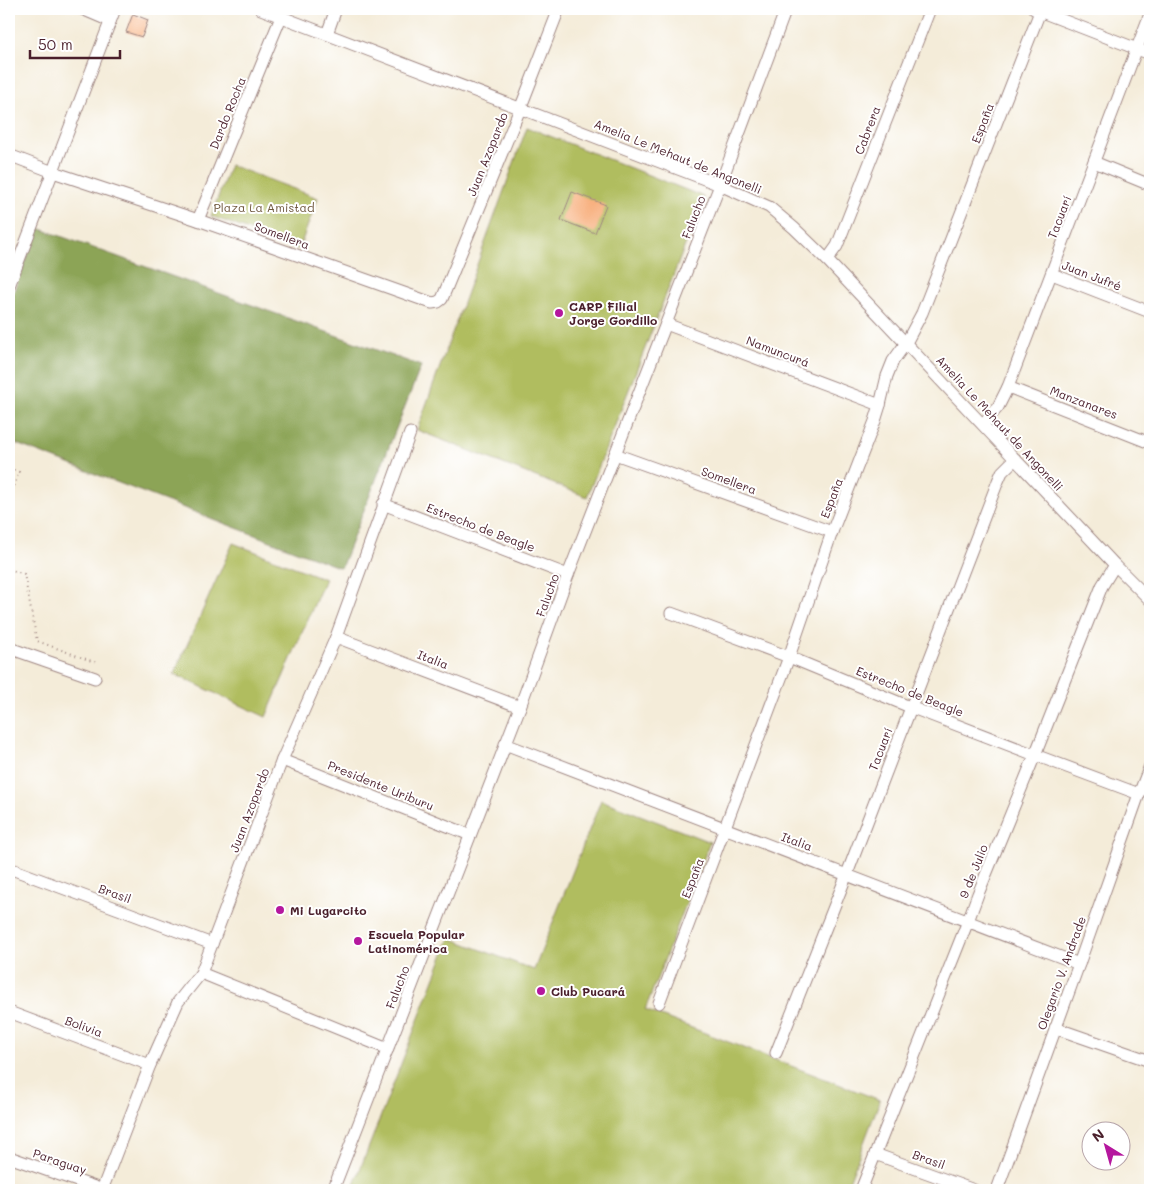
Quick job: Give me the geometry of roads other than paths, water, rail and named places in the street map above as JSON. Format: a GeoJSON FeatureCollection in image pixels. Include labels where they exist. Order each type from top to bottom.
{"type":"FeatureCollection","features":[{"type":"Feature","properties":{"kind":"street"},"geometry":{"type":"LineString","coordinates":[[82,9],[110,21]]}},
{"type":"Feature","properties":{"kind":"street"},"geometry":{"type":"LineString","coordinates":[[9,286],[115,9]]}},
{"type":"Feature","properties":{"kind":"street","name":"Amelia Le Mehaut de Angonelli"},"geometry":{"type":"LineString","coordinates":[[261,9],[720,185],[768,207],[794,228],[827,260],[1150,600]]}},
{"type":"Feature","properties":{"kind":"street"},"geometry":{"type":"LineString","coordinates":[[327,34],[336,9]]}},
{"type":"Feature","properties":{"kind":"street","name":"Juan Azopardo"},"geometry":{"type":"LineString","coordinates":[[432,304],[442,299],[559,9]]}},
{"type":"Feature","properties":{"kind":"street","name":"Falucho"},"geometry":{"type":"LineString","coordinates":[[334,1190],[786,9]]}},
{"type":"Feature","properties":{"kind":"street","name":"Cabrera"},"geometry":{"type":"LineString","coordinates":[[827,260],[837,246],[930,9]]}},
{"type":"Feature","properties":{"kind":"street"},"geometry":{"type":"LineString","coordinates":[[1038,10],[1150,54]]}},
{"type":"Feature","properties":{"kind":"street","name":"España"},"geometry":{"type":"LineString","coordinates":[[659,1003],[789,657],[832,532],[880,405],[887,376],[893,362],[922,314],[1038,10]]}},
{"type":"Feature","properties":{"kind":"street","name":"Tacuarí"},"geometry":{"type":"LineString","coordinates":[[983,424],[998,407],[1008,387],[1150,14]]}},
{"type":"Feature","properties":{"kind":"street","name":"Dardo Rocha"},"geometry":{"type":"LineString","coordinates":[[198,220],[281,17]]}},
{"type":"Feature","properties":{"kind":"street","name":"Somellera"},"geometry":{"type":"LineString","coordinates":[[9,155],[432,304]]}},
{"type":"Feature","properties":{"kind":"street"},"geometry":{"type":"LineString","coordinates":[[1094,162],[1150,185]]}},
{"type":"Feature","properties":{"kind":"street","name":"Juan Jufré"},"geometry":{"type":"LineString","coordinates":[[1052,274],[1150,312]]}},
{"type":"Feature","properties":{"kind":"street","name":"Namuncurá"},"geometry":{"type":"LineString","coordinates":[[666,324],[880,405]]}},
{"type":"Feature","properties":{"kind":"street","name":"Manzanares"},"geometry":{"type":"LineString","coordinates":[[1008,387],[1150,443]]}},
{"type":"Feature","properties":{"kind":"street","name":"Juan Azopardo"},"geometry":{"type":"LineString","coordinates":[[103,1190],[150,1065],[178,1002],[200,973],[212,944],[282,760],[336,637],[410,433]]}},
{"type":"Feature","properties":{"kind":"street","name":"Somellera"},"geometry":{"type":"LineString","coordinates":[[616,454],[832,532]]}},
{"type":"Feature","properties":{"kind":"street","name":"Tacuarí"},"geometry":{"type":"LineString","coordinates":[[776,1053],[1002,472],[1015,459]]}},
{"type":"Feature","properties":{"kind":"street","name":"Estrecho de Beagle"},"geometry":{"type":"LineString","coordinates":[[383,504],[568,575]]}},
{"type":"Feature","properties":{"kind":"street","name":"9 de Julio"},"geometry":{"type":"LineString","coordinates":[[860,1190],[1102,586],[1115,565]]}},
{"type":"Feature","properties":{"kind":"street","name":"Estrecho de Beagle"},"geometry":{"type":"LineString","coordinates":[[671,613],[789,657],[910,707],[1139,794]]}},
{"type":"Feature","properties":{"kind":"street","name":"Italia"},"geometry":{"type":"LineString","coordinates":[[336,637],[520,707]]}},
{"type":"Feature","properties":{"kind":"street"},"geometry":{"type":"LineString","coordinates":[[9,648],[95,678]]}},
{"type":"Feature","properties":{"kind":"street","name":"Italia"},"geometry":{"type":"LineString","coordinates":[[505,744],[1079,964]]}},
{"type":"Feature","properties":{"kind":"street","name":"Presidente Uriburu"},"geometry":{"type":"LineString","coordinates":[[282,760],[470,835]]}},
{"type":"Feature","properties":{"kind":"street","name":"Olegario V. Andrade"},"geometry":{"type":"LineString","coordinates":[[997,1190],[1150,766]]}},
{"type":"Feature","properties":{"kind":"street","name":"Brasil"},"geometry":{"type":"LineString","coordinates":[[9,868],[212,944]]}},
{"type":"Feature","properties":{"kind":"street"},"geometry":{"type":"LineString","coordinates":[[200,973],[388,1049]]}},
{"type":"Feature","properties":{"kind":"street","name":"Bolivia"},"geometry":{"type":"LineString","coordinates":[[9,1012],[150,1065]]}},
{"type":"Feature","properties":{"kind":"street"},"geometry":{"type":"LineString","coordinates":[[1055,1028],[1150,1061]]}},
{"type":"Feature","properties":{"kind":"street","name":"Brasil"},"geometry":{"type":"LineString","coordinates":[[875,1154],[974,1190]]}},
{"type":"Feature","properties":{"kind":"street","name":"Paraguay"},"geometry":{"type":"LineString","coordinates":[[9,1157],[103,1190]]}},
{"type":"Feature","properties":{"kind":"place","name":"CARP Filial Jorge Gordillo"},"geometry":{"type":"Point","coordinates":[559,313]}},
{"type":"Feature","properties":{"kind":"place","name":"Mi Lugarcito"},"geometry":{"type":"Point","coordinates":[280,910]}},
{"type":"Feature","properties":{"kind":"place","name":"Escuela Popular Latinomérica"},"geometry":{"type":"Point","coordinates":[358,941]}},
{"type":"Feature","properties":{"kind":"place","name":"Club Pucará"},"geometry":{"type":"Point","coordinates":[541,991]}},
{"type":"Feature","properties":{"kind":"park label","name":"Plaza La Amistad"},"geometry":{"type":"Point","coordinates":[264,207]}}]}
